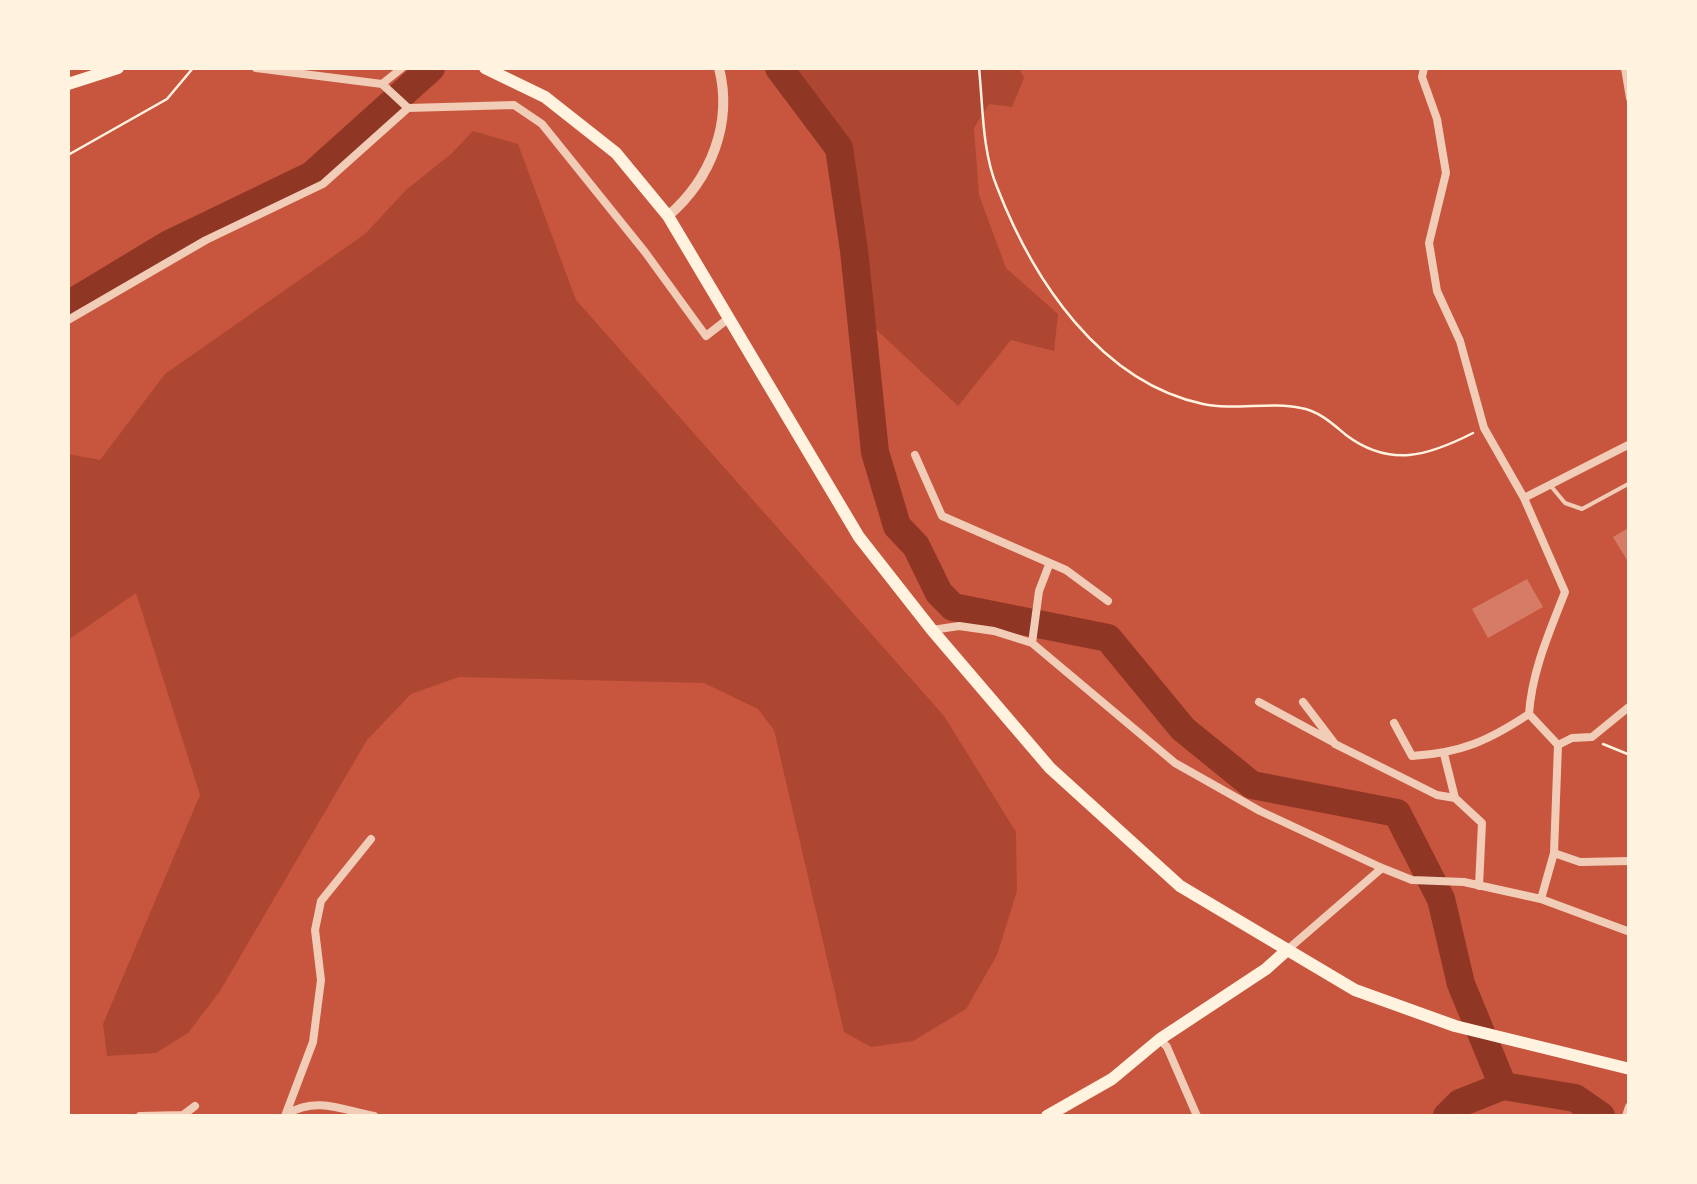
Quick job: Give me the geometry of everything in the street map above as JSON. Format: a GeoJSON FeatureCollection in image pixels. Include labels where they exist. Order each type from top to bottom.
{"type":"FeatureCollection","features":[{"type":"Feature","properties":{"kind":"main road"},"geometry":{"type":"LineString","coordinates":[[68,84],[114,68]]}},
{"type":"Feature","properties":{"kind":"main road"},"geometry":{"type":"LineString","coordinates":[[486,68],[545,97],[616,153],[668,216],[859,537],[932,630],[1050,768],[1180,886],[1355,990],[1454,1026],[1630,1069]]}},
{"type":"Feature","properties":{"kind":"main road"},"geometry":{"type":"LineString","coordinates":[[1047,1116],[1112,1079],[1160,1039],[1266,969],[1286,951]]}},
{"type":"Feature","properties":{"kind":"street"},"geometry":{"type":"LineString","coordinates":[[256,68],[382,84],[408,108]]}},
{"type":"Feature","properties":{"kind":"street"},"geometry":{"type":"LineString","coordinates":[[382,84],[402,68]]}},
{"type":"Feature","properties":{"kind":"street"},"geometry":{"type":"LineString","coordinates":[[668,216],[686,200],[721,136],[724,88],[720,68]]}},
{"type":"Feature","properties":{"kind":"street"},"geometry":{"type":"LineString","coordinates":[[1424,68],[1422,77],[1437,120],[1446,172],[1428,243],[1437,291],[1460,341],[1484,428],[1524,498],[1565,592],[1531,687],[1529,714],[1558,745],[1554,854],[1541,899]]}},
{"type":"Feature","properties":{"kind":"street"},"geometry":{"type":"LineString","coordinates":[[1625,68],[1630,98]]}},
{"type":"Feature","properties":{"kind":"street"},"geometry":{"type":"LineString","coordinates":[[68,320],[206,240],[323,184],[408,108],[514,105],[542,124],[645,252],[706,336],[729,318]]}},
{"type":"Feature","properties":{"kind":"street"},"geometry":{"type":"LineString","coordinates":[[1524,498],[1630,444]]}},
{"type":"Feature","properties":{"kind":"street"},"geometry":{"type":"LineString","coordinates":[[915,455],[942,516],[1066,570],[1108,600]]}},
{"type":"Feature","properties":{"kind":"street"},"geometry":{"type":"LineString","coordinates":[[1032,643],[1040,591],[1049,565]]}},
{"type":"Feature","properties":{"kind":"street"},"geometry":{"type":"LineString","coordinates":[[932,630],[958,626],[994,630],[1032,643],[1175,763],[1260,811],[1382,868],[1412,880],[1447,880],[1541,899],[1630,932]]}},
{"type":"Feature","properties":{"kind":"street"},"geometry":{"type":"LineString","coordinates":[[1259,702],[1437,795],[1455,798]]}},
{"type":"Feature","properties":{"kind":"street"},"geometry":{"type":"LineString","coordinates":[[1303,702],[1336,744]]}},
{"type":"Feature","properties":{"kind":"street"},"geometry":{"type":"LineString","coordinates":[[1558,745],[1572,738],[1592,737],[1630,706]]}},
{"type":"Feature","properties":{"kind":"street"},"geometry":{"type":"LineString","coordinates":[[1394,723],[1412,756],[1444,754],[1488,740],[1529,714]]}},
{"type":"Feature","properties":{"kind":"street"},"geometry":{"type":"LineString","coordinates":[[1444,754],[1455,798],[1482,823],[1479,886]]}},
{"type":"Feature","properties":{"kind":"street"},"geometry":{"type":"LineString","coordinates":[[286,1115],[313,1042],[321,980],[315,930],[322,902],[372,839]]}},
{"type":"Feature","properties":{"kind":"street"},"geometry":{"type":"LineString","coordinates":[[1554,854],[1580,862],[1630,861]]}},
{"type":"Feature","properties":{"kind":"street"},"geometry":{"type":"LineString","coordinates":[[1286,951],[1382,868]]}},
{"type":"Feature","properties":{"kind":"street"},"geometry":{"type":"LineString","coordinates":[[1160,1039],[1196,1116]]}},
{"type":"Feature","properties":{"kind":"street"},"geometry":{"type":"LineString","coordinates":[[286,1115],[300,1106],[319,1102],[374,1116]]}},
{"type":"Feature","properties":{"kind":"street"},"geometry":{"type":"LineString","coordinates":[[140,1116],[182,1115],[195,1106]]}},
{"type":"Feature","properties":{"kind":"street"},"geometry":{"type":"LineString","coordinates":[[1626,1116],[1630,1106]]}},
{"type":"Feature","properties":{"kind":"lane"},"geometry":{"type":"LineString","coordinates":[[1550,484],[1565,504],[1582,509],[1630,483]]}},
{"type":"Feature","properties":{"kind":"path"},"geometry":{"type":"LineString","coordinates":[[68,155],[168,99],[193,68]]}},
{"type":"Feature","properties":{"kind":"path"},"geometry":{"type":"LineString","coordinates":[[978,68],[996,186],[1039,272],[1098,348],[1145,384],[1201,404],[1300,407],[1320,415],[1364,448],[1385,454],[1407,456],[1441,449],[1484,428]]}},
{"type":"Feature","properties":{"kind":"path"},"geometry":{"type":"LineString","coordinates":[[1592,737],[1630,755]]}},
{"type":"Feature","properties":{"kind":"shaded area"},"geometry":{"type":"Polygon","coordinates":[[[792,68],[1019,68],[1024,78],[1012,107],[989,104],[974,128],[979,195],[1006,268],[1058,314],[1054,351],[1011,340],[958,406],[867,321],[853,151],[792,68]]]}},
{"type":"Feature","properties":{"kind":"shaded area"},"geometry":{"type":"Polygon","coordinates":[[[473,131],[518,144],[576,300],[944,716],[1016,832],[1017,891],[997,955],[966,1009],[913,1041],[871,1047],[844,1032],[774,730],[758,709],[704,683],[459,677],[411,694],[367,740],[220,991],[188,1033],[156,1053],[107,1056],[103,1024],[200,795],[136,593],[68,640],[68,454],[100,460],[165,374],[365,234],[406,190],[473,131]]]}},
{"type":"Feature","properties":{"kind":"building"},"geometry":{"type":"Polygon","coordinates":[[[1630,527],[1630,565],[1613,537],[1630,527]]]}},
{"type":"Feature","properties":{"kind":"building"},"geometry":{"type":"Polygon","coordinates":[[[1527,579],[1543,607],[1488,638],[1472,609],[1527,579]]]}},
{"type":"Feature","properties":{"kind":"waterway"},"geometry":{"type":"LineString","coordinates":[[68,305],[169,244],[312,175],[431,68]]}},
{"type":"Feature","properties":{"kind":"waterway"},"geometry":{"type":"LineString","coordinates":[[779,68],[839,148],[875,452],[897,526],[916,546],[939,593],[953,607],[1108,638],[1183,729],[1252,785],[1397,813],[1441,899],[1461,984],[1503,1086]]}},
{"type":"Feature","properties":{"kind":"waterway"},"geometry":{"type":"LineString","coordinates":[[1447,1116],[1460,1103],[1503,1086],[1575,1098],[1601,1116]]}}]}
